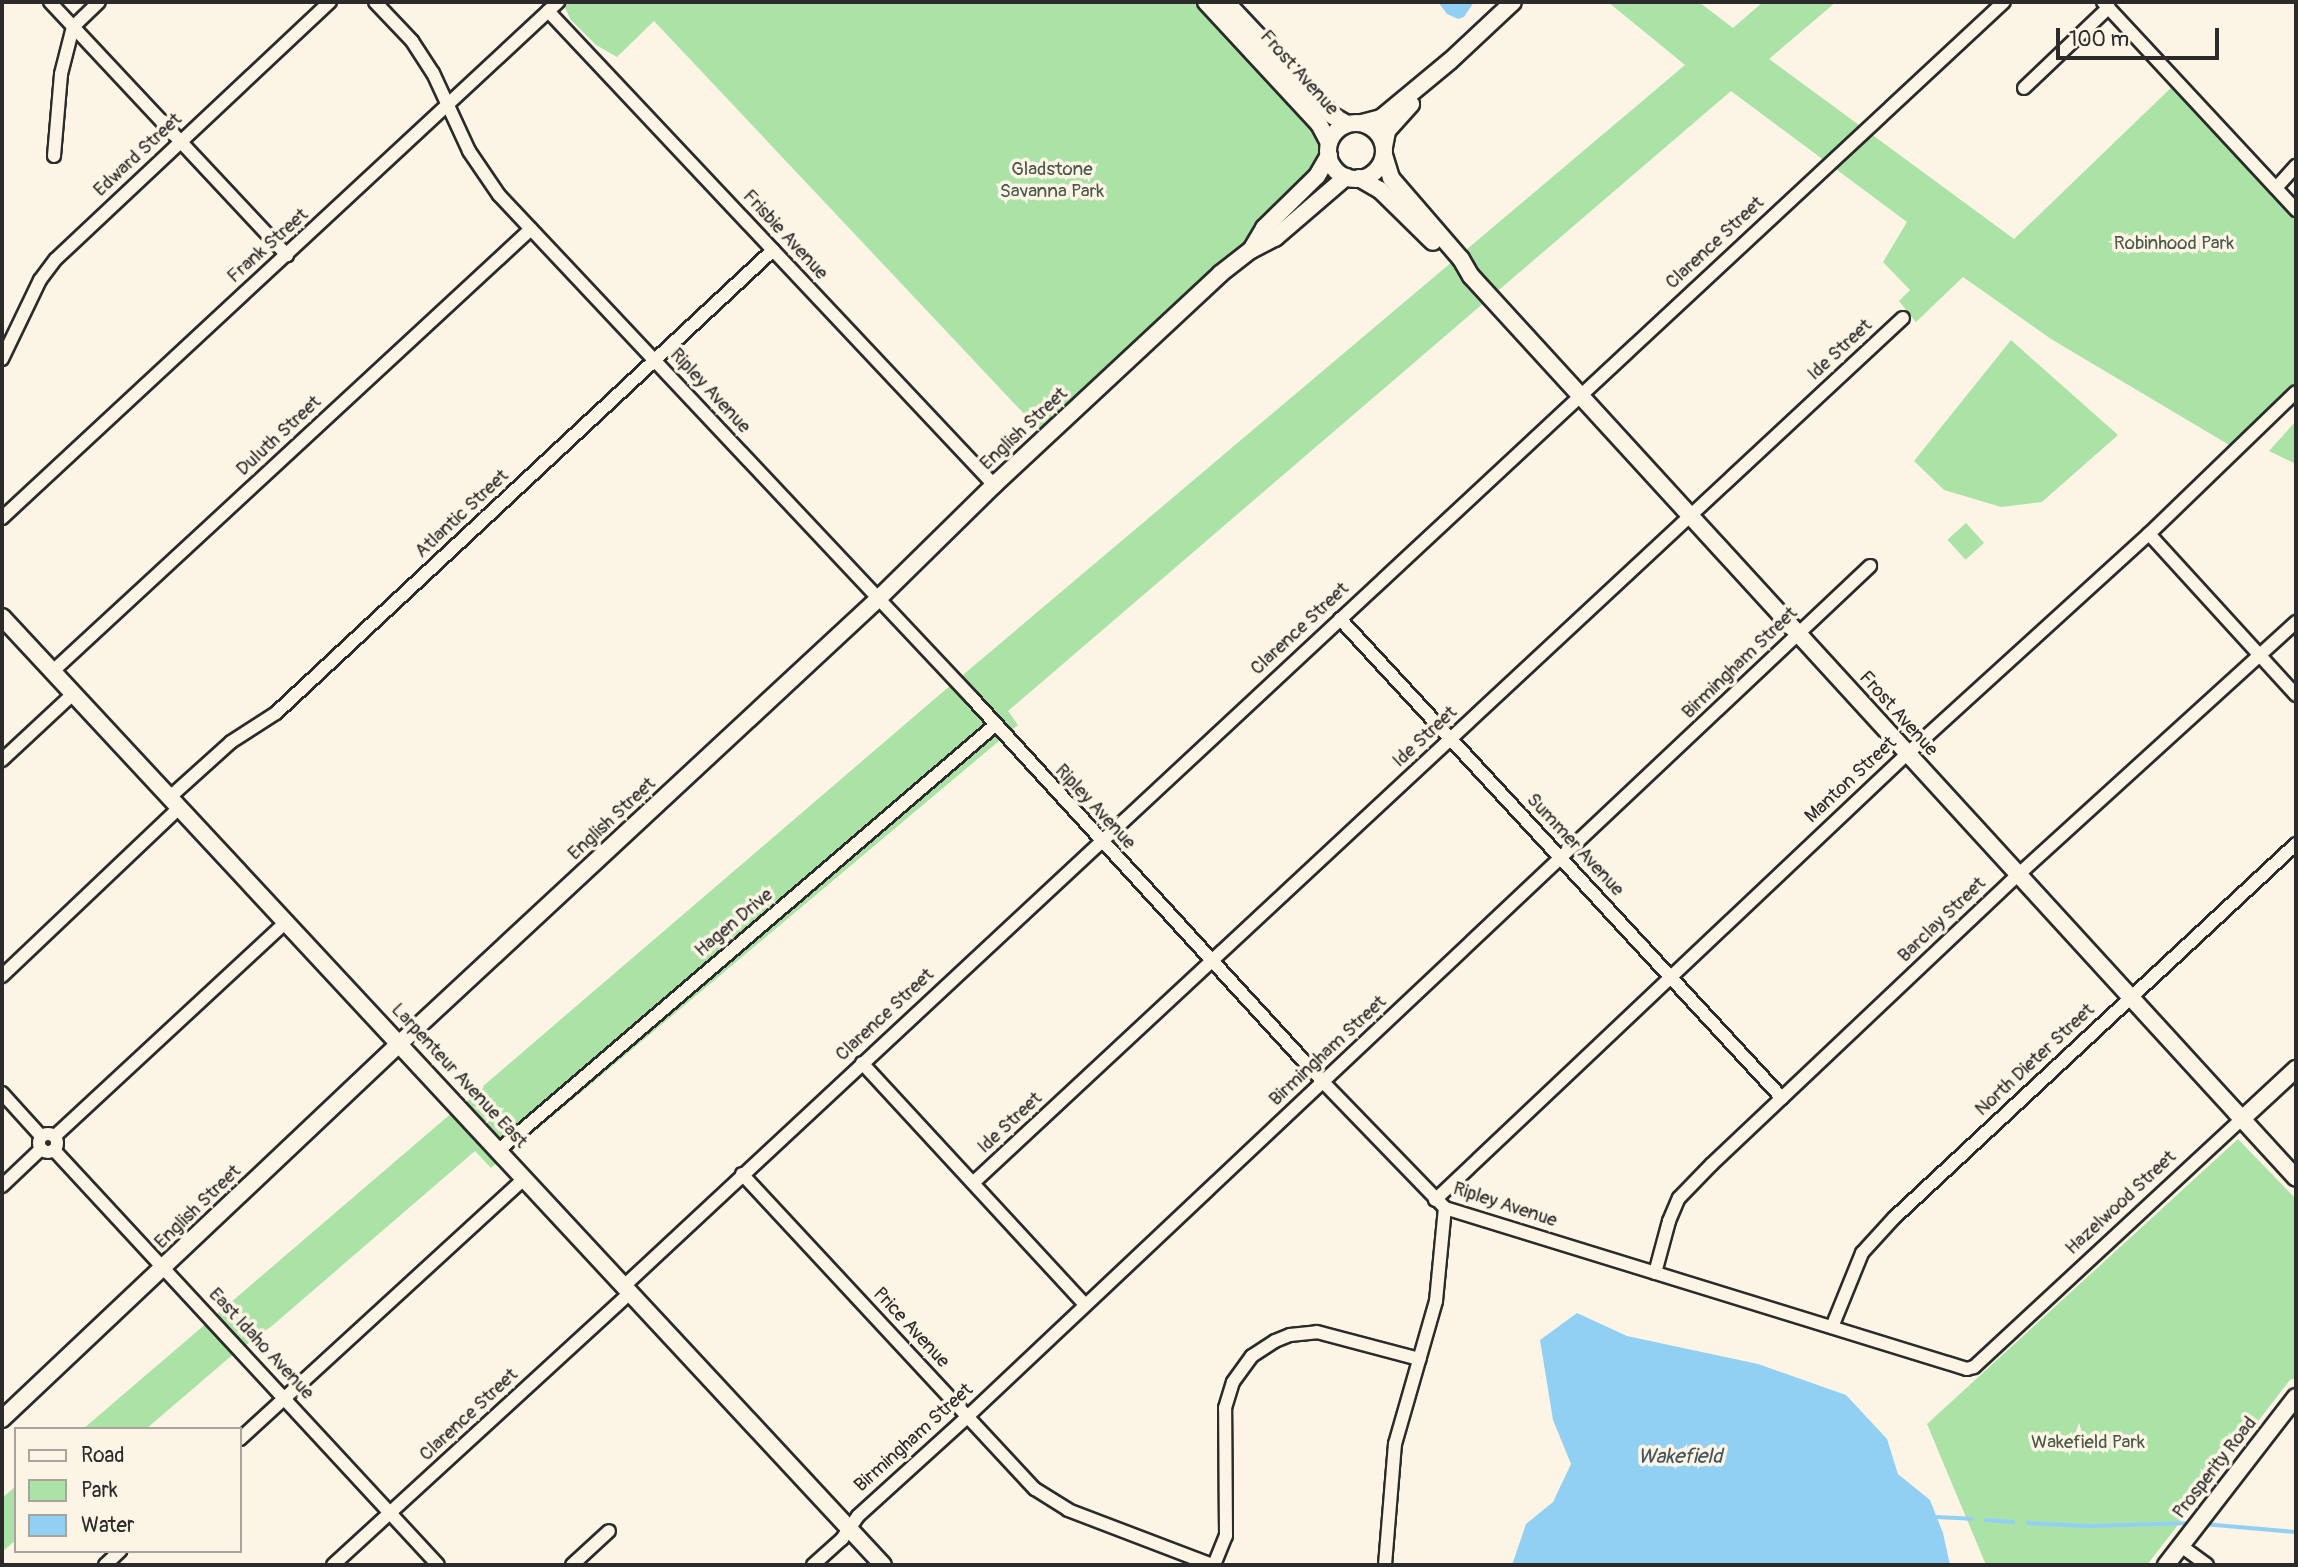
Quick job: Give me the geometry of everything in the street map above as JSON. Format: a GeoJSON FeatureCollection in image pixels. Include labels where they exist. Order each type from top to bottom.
{"type":"FeatureCollection","features":[{"type":"Feature","properties":{"kind":"street"},"geometry":{"type":"LineString","coordinates":[[50,2],[287,255]]}},
{"type":"Feature","properties":{"kind":"street"},"geometry":{"type":"LineString","coordinates":[[54,156],[61,74],[73,27],[99,2]]}},
{"type":"Feature","properties":{"kind":"street","name":"Edward Street"},"geometry":{"type":"LineString","coordinates":[[2,359],[40,280],[56,259],[330,2]]}},
{"type":"Feature","properties":{"kind":"street","name":"Ripley Avenue"},"geometry":{"type":"LineString","coordinates":[[375,2],[412,41],[433,73],[469,151],[499,195],[972,698],[994,726],[1323,1082],[1440,1204],[1967,1369],[1974,1367]]}},
{"type":"Feature","properties":{"kind":"street","name":"Frank Street"},"geometry":{"type":"LineString","coordinates":[[2,518],[558,2]]}},
{"type":"Feature","properties":{"kind":"street","name":"Frost Avenue"},"geometry":{"type":"LineString","coordinates":[[1206,2],[1320,124],[1329,149]]}},
{"type":"Feature","properties":{"kind":"street","name":"Frost Avenue"},"geometry":{"type":"LineString","coordinates":[[1226,2],[1333,116],[1355,124]]}},
{"type":"Feature","properties":{"kind":"street"},"geometry":{"type":"LineString","coordinates":[[1450,61],[1392,125],[1376,171],[1353,178],[1332,164],[1329,149],[1333,135],[1355,124],[1381,118],[1450,61],[1513,2]]}},
{"type":"Feature","properties":{"kind":"street","name":"Clarence Street"},"geometry":{"type":"LineString","coordinates":[[333,1565],[627,1289],[742,1174],[2004,2]]}},
{"type":"Feature","properties":{"kind":"street"},"geometry":{"type":"LineString","coordinates":[[2024,89],[2106,5],[2296,210]]}},
{"type":"Feature","properties":{"kind":"street","name":"Frisbie Avenue"},"geometry":{"type":"LineString","coordinates":[[548,11],[994,485]]}},
{"type":"Feature","properties":{"kind":"street"},"geometry":{"type":"LineString","coordinates":[[1355,124],[1377,131],[1384,151]]}},
{"type":"Feature","properties":{"kind":"street","name":"English Street"},"geometry":{"type":"LineString","coordinates":[[1251,250],[1264,228],[1317,176],[1329,149]]}},
{"type":"Feature","properties":{"kind":"street","name":"Frost Avenue"},"geometry":{"type":"LineString","coordinates":[[1384,151],[1391,178],[1461,259],[1471,276],[2296,1178]]}},
{"type":"Feature","properties":{"kind":"street"},"geometry":{"type":"LineString","coordinates":[[2276,188],[2296,166]]}},
{"type":"Feature","properties":{"kind":"street","name":"Frost Avenue"},"geometry":{"type":"LineString","coordinates":[[1353,178],[1380,190],[1455,265],[1471,276]]}},
{"type":"Feature","properties":{"kind":"street","name":"English Street"},"geometry":{"type":"LineString","coordinates":[[2,1419],[400,1043],[878,599],[994,485],[1220,274],[1251,250],[1275,238],[1353,178]]}},
{"type":"Feature","properties":{"kind":"street","name":"Duluth Street"},"geometry":{"type":"LineString","coordinates":[[53,671],[531,229]]}},
{"type":"Feature","properties":{"kind":"street","name":"Atlantic Street"},"geometry":{"type":"LineString","coordinates":[[2,976],[231,742],[276,713],[773,250]]}},
{"type":"Feature","properties":{"kind":"street","name":"Ide Street"},"geometry":{"type":"LineString","coordinates":[[973,1183],[1213,963],[1903,318]]}},
{"type":"Feature","properties":{"kind":"street","name":"Manton Street"},"geometry":{"type":"LineString","coordinates":[[1440,1204],[1671,978],[1906,754],[2149,534],[2296,392]]}},
{"type":"Feature","properties":{"kind":"street"},"geometry":{"type":"LineString","coordinates":[[2149,534],[2296,695]]}},
{"type":"Feature","properties":{"kind":"street","name":"Birmingham Street"},"geometry":{"type":"LineString","coordinates":[[813,1565],[858,1516],[1562,859],[1870,566]]}},
{"type":"Feature","properties":{"kind":"street","name":"Larpenteur Avenue East"},"geometry":{"type":"LineString","coordinates":[[2,617],[883,1565]]}},
{"type":"Feature","properties":{"kind":"street","name":"Summer Avenue"},"geometry":{"type":"LineString","coordinates":[[1340,619],[1782,1098]]}},
{"type":"Feature","properties":{"kind":"street","name":"Barclay Street"},"geometry":{"type":"LineString","coordinates":[[1655,1273],[1669,1221],[1679,1198],[2018,874],[2296,622]]}},
{"type":"Feature","properties":{"kind":"street"},"geometry":{"type":"LineString","coordinates":[[2,760],[74,694]]}},
{"type":"Feature","properties":{"kind":"street","name":"Hagen Drive"},"geometry":{"type":"LineString","coordinates":[[499,1150],[994,726]]}},
{"type":"Feature","properties":{"kind":"street","name":"North Dieter Street"},"geometry":{"type":"LineString","coordinates":[[1832,1327],[1862,1253],[1894,1218],[2296,844]]}},
{"type":"Feature","properties":{"kind":"street"},"geometry":{"type":"LineString","coordinates":[[2,1186],[287,921]]}},
{"type":"Feature","properties":{"kind":"street"},"geometry":{"type":"LineString","coordinates":[[862,1063],[1085,1306]]}},
{"type":"Feature","properties":{"kind":"street","name":"Hazelwood Street"},"geometry":{"type":"LineString","coordinates":[[1974,1367],[2296,1069]]}},
{"type":"Feature","properties":{"kind":"street","name":"East Idaho Avenue"},"geometry":{"type":"LineString","coordinates":[[2,1093],[438,1565]]}},
{"type":"Feature","properties":{"kind":"street","name":"Price Avenue"},"geometry":{"type":"LineString","coordinates":[[742,1174],[1018,1473],[1051,1500],[1213,1565]]}},
{"type":"Feature","properties":{"kind":"street"},"geometry":{"type":"LineString","coordinates":[[242,1437],[525,1178]]}},
{"type":"Feature","properties":{"kind":"street"},"geometry":{"type":"LineString","coordinates":[[1385,1565],[1395,1444],[1436,1301],[1440,1204]]}},
{"type":"Feature","properties":{"kind":"street"},"geometry":{"type":"LineString","coordinates":[[1213,1565],[1226,1536],[1225,1408],[1233,1382],[1252,1356],[1282,1338],[1317,1332],[1419,1359]]}},
{"type":"Feature","properties":{"kind":"street","name":"Prosperity Road"},"geometry":{"type":"LineString","coordinates":[[2166,1565],[2296,1397]]}},
{"type":"Feature","properties":{"kind":"street"},"geometry":{"type":"LineString","coordinates":[[572,1565],[609,1531]]}},
{"type":"Feature","properties":{"kind":"street"},"geometry":{"type":"LineString","coordinates":[[2181,1546],[2207,1565]]}},
{"type":"Feature","properties":{"kind":"street"},"geometry":{"type":"LineString","coordinates":[[105,1565],[118,1553]]}},
{"type":"Feature","properties":{"kind":"green space","name":"Gladstone Savanna Park"},"geometry":{"type":"Polygon","coordinates":[[[562,2],[1201,2],[1340,153],[1044,435],[654,21],[617,57],[596,45],[571,20],[562,2]]]}},
{"type":"Feature","properties":{"kind":"green space","name":"Robinhood Park"},"geometry":{"type":"Polygon","coordinates":[[[1608,2],[1699,2],[1733,28],[1763,2],[1836,2],[1769,59],[2014,239],[2177,82],[2296,211],[2296,392],[2236,449],[2051,339],[1963,277],[1916,322],[1899,301],[1910,290],[1883,262],[1907,222],[1731,91],[1008,711],[1018,725],[491,1168],[475,1151],[273,1325],[230,1357],[148,1427],[85,1427],[938,696],[1685,65],[1608,2]]]}},
{"type":"Feature","properties":{"kind":"green space"},"geometry":{"type":"Polygon","coordinates":[[[2011,340],[2118,435],[2042,502],[2001,507],[1944,490],[1914,461],[2011,340]]]}},
{"type":"Feature","properties":{"kind":"green space"},"geometry":{"type":"Polygon","coordinates":[[[2296,421],[2296,464],[2269,451],[2296,421]]]}},
{"type":"Feature","properties":{"kind":"green space"},"geometry":{"type":"Polygon","coordinates":[[[1966,523],[1984,543],[1965,560],[1947,540],[1966,523]]]}},
{"type":"Feature","properties":{"kind":"green space","name":"Wakefield Park"},"geometry":{"type":"Polygon","coordinates":[[[2238,1139],[2296,1199],[2296,1378],[2290,1380],[2147,1565],[1986,1565],[1927,1424],[2238,1139]]]}},
{"type":"Feature","properties":{"kind":"green space"},"geometry":{"type":"Polygon","coordinates":[[[14,1488],[14,1542],[2,1552],[2,1498],[14,1488]]]}},
{"type":"Feature","properties":{"kind":"water"},"geometry":{"type":"Polygon","coordinates":[[[1438,2],[1474,2],[1464,17],[1458,19],[1447,14],[1438,2]]]}},
{"type":"Feature","properties":{"kind":"water","name":"Wakefield"},"geometry":{"type":"Polygon","coordinates":[[[1577,1313],[1627,1336],[1758,1364],[1846,1395],[1887,1439],[1898,1474],[1930,1500],[1943,1533],[1950,1565],[1512,1565],[1526,1524],[1553,1502],[1571,1464],[1553,1420],[1540,1340],[1577,1313]]]}},
{"type":"Feature","properties":{"kind":"waterway"},"geometry":{"type":"LineString","coordinates":[[1937,1517],[1971,1519]]}},
{"type":"Feature","properties":{"kind":"waterway"},"geometry":{"type":"LineString","coordinates":[[1986,1520],[2013,1522]]}},
{"type":"Feature","properties":{"kind":"waterway"},"geometry":{"type":"LineString","coordinates":[[2028,1523],[2088,1526],[2193,1523]]}},
{"type":"Feature","properties":{"kind":"waterway"},"geometry":{"type":"LineString","coordinates":[[2204,1524],[2296,1532]]}}]}
